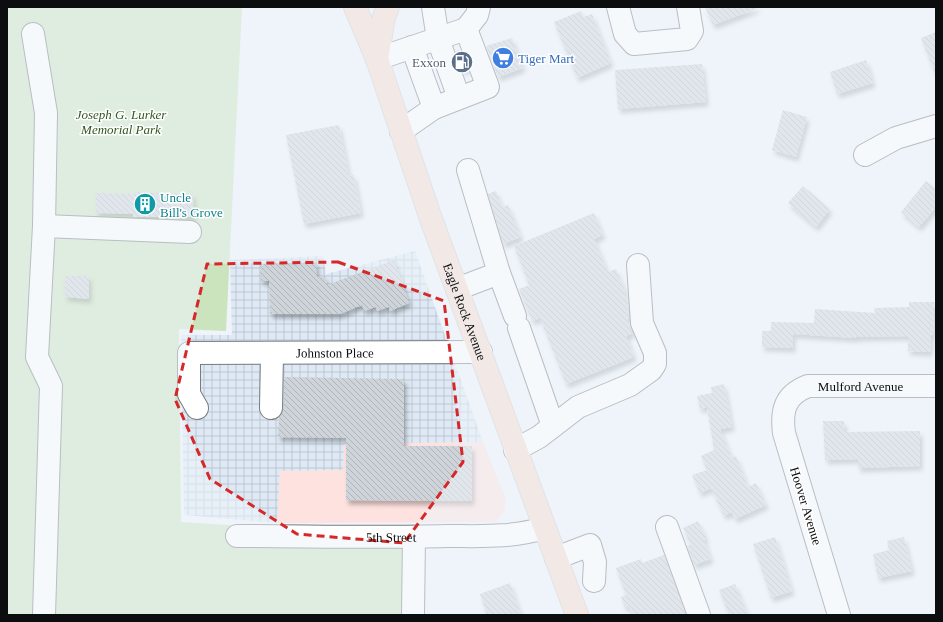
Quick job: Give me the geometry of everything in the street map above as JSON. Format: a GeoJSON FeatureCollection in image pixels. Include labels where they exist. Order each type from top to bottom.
{"type":"FeatureCollection","features":[{"type":"Feature","properties":{"kind":"main road","name":"Eagle Rock Avenue"},"geometry":{"type":"LineString","coordinates":[[355,7],[377,59],[457,289],[576,615]]}},
{"type":"Feature","properties":{"kind":"main road"},"geometry":{"type":"LineString","coordinates":[[377,59],[384,17],[388,7]]}},
{"type":"Feature","properties":{"kind":"street"},"geometry":{"type":"LineString","coordinates":[[433,7],[438,39],[459,98]]}},
{"type":"Feature","properties":{"kind":"street"},"geometry":{"type":"LineString","coordinates":[[377,59],[466,29],[477,15],[479,7]]}},
{"type":"Feature","properties":{"kind":"street"},"geometry":{"type":"LineString","coordinates":[[618,7],[625,34],[634,44],[687,39],[692,31],[688,7]]}},
{"type":"Feature","properties":{"kind":"street"},"geometry":{"type":"LineString","coordinates":[[401,131],[434,108],[488,87],[466,29]]}},
{"type":"Feature","properties":{"kind":"street"},"geometry":{"type":"LineString","coordinates":[[33,34],[46,113],[44,226],[36,357],[51,386],[44,615]]}},
{"type":"Feature","properties":{"kind":"street"},"geometry":{"type":"LineString","coordinates":[[412,48],[434,108]]}},
{"type":"Feature","properties":{"kind":"street"},"geometry":{"type":"LineString","coordinates":[[865,155],[896,138],[936,126]]}},
{"type":"Feature","properties":{"kind":"street"},"geometry":{"type":"LineString","coordinates":[[468,170],[499,273],[553,426]]}},
{"type":"Feature","properties":{"kind":"street"},"geometry":{"type":"LineString","coordinates":[[44,226],[190,232]]}},
{"type":"Feature","properties":{"kind":"street"},"geometry":{"type":"LineString","coordinates":[[516,450],[539,437],[578,408],[630,385],[651,370],[655,364],[655,353],[642,323],[638,265]]}},
{"type":"Feature","properties":{"kind":"street"},"geometry":{"type":"LineString","coordinates":[[457,289],[499,273]]}},
{"type":"Feature","properties":{"kind":"street","name":"Johnston Place"},"geometry":{"type":"LineString","coordinates":[[196,408],[189,394],[189,353],[481,352]]}},
{"type":"Feature","properties":{"kind":"street"},"geometry":{"type":"LineString","coordinates":[[271,408],[272,353]]}},
{"type":"Feature","properties":{"kind":"street","name":"Mulford Avenue"},"geometry":{"type":"LineString","coordinates":[[790,398],[798,390],[808,386],[936,386]]}},
{"type":"Feature","properties":{"kind":"street","name":"Hoover Avenue"},"geometry":{"type":"LineString","coordinates":[[790,398],[782,418],[784,433],[839,615]]}},
{"type":"Feature","properties":{"kind":"street"},"geometry":{"type":"LineString","coordinates":[[667,527],[699,615]]}},
{"type":"Feature","properties":{"kind":"street","name":"5th Street"},"geometry":{"type":"LineString","coordinates":[[237,536],[414,537],[524,534],[544,528]]}},
{"type":"Feature","properties":{"kind":"street"},"geometry":{"type":"LineString","coordinates":[[413,615],[414,537]]}},
{"type":"Feature","properties":{"kind":"street"},"geometry":{"type":"LineString","coordinates":[[556,558],[590,545],[595,562],[594,581]]}},
{"type":"Feature","properties":{"kind":"highlighted area"},"geometry":{"type":"Polygon","coordinates":[[[338,262],[444,301],[463,462],[404,543],[297,534],[210,479],[175,399],[207,264],[338,262]]]}},
{"type":"Feature","properties":{"kind":"shaded area"},"geometry":{"type":"Polygon","coordinates":[[[415,251],[483,442],[344,444],[343,470],[280,471],[277,523],[184,515],[181,335],[232,335],[230,260],[323,256],[326,274],[415,251]]]}},
{"type":"Feature","properties":{"kind":"shaded area"},"geometry":{"type":"Polygon","coordinates":[[[483,442],[506,500],[504,511],[496,522],[277,523],[280,471],[343,470],[344,444],[483,442]]]}},
{"type":"Feature","properties":{"kind":"green space","name":"Joseph G. Lurker Memorial Park"},"geometry":{"type":"Polygon","coordinates":[[[7,7],[242,7],[226,331],[179,329],[181,522],[414,537],[417,615],[7,615],[7,7]]]}},
{"type":"Feature","properties":{"kind":"building"},"geometry":{"type":"Polygon","coordinates":[[[705,7],[757,7],[758,8],[713,25],[705,7]]]}},
{"type":"Feature","properties":{"kind":"building"},"geometry":{"type":"Polygon","coordinates":[[[581,11],[584,17],[592,14],[611,63],[577,78],[554,22],[581,11]]]}},
{"type":"Feature","properties":{"kind":"building"},"geometry":{"type":"Polygon","coordinates":[[[936,32],[936,74],[935,74],[921,38],[936,32]]]}},
{"type":"Feature","properties":{"kind":"building","name":"Tiger Mart"},"geometry":{"type":"Polygon","coordinates":[[[512,38],[523,68],[498,77],[486,46],[512,38]]]}},
{"type":"Feature","properties":{"kind":"building"},"geometry":{"type":"Polygon","coordinates":[[[460,50],[468,70],[463,71],[456,51],[460,50]]]}},
{"type":"Feature","properties":{"kind":"building"},"geometry":{"type":"Polygon","coordinates":[[[866,60],[873,83],[837,94],[830,72],[866,60]]]}},
{"type":"Feature","properties":{"kind":"building"},"geometry":{"type":"Polygon","coordinates":[[[702,64],[706,102],[618,109],[615,70],[702,64]]]}},
{"type":"Feature","properties":{"kind":"building"},"geometry":{"type":"Polygon","coordinates":[[[783,110],[807,117],[796,157],[772,150],[783,110]]]}},
{"type":"Feature","properties":{"kind":"building"},"geometry":{"type":"Polygon","coordinates":[[[339,125],[349,176],[354,175],[361,213],[304,224],[286,135],[339,125]]]}},
{"type":"Feature","properties":{"kind":"building"},"geometry":{"type":"Polygon","coordinates":[[[926,181],[936,189],[936,207],[919,227],[901,212],[926,181]]]}},
{"type":"Feature","properties":{"kind":"building"},"geometry":{"type":"Polygon","coordinates":[[[803,186],[830,209],[816,227],[788,203],[803,186]]]}},
{"type":"Feature","properties":{"kind":"building"},"geometry":{"type":"Polygon","coordinates":[[[496,191],[502,207],[508,205],[521,237],[503,244],[488,194],[496,191]]]}},
{"type":"Feature","properties":{"kind":"building","name":"Uncle Bill's Grove"},"geometry":{"type":"Polygon","coordinates":[[[134,192],[193,194],[194,217],[133,217],[133,214],[96,213],[96,193],[134,194],[134,192]]]}},
{"type":"Feature","properties":{"kind":"building"},"geometry":{"type":"Polygon","coordinates":[[[594,213],[603,235],[594,239],[608,272],[616,269],[625,291],[624,292],[628,303],[629,318],[627,319],[633,333],[626,336],[634,357],[566,384],[540,318],[532,321],[519,289],[529,285],[514,246],[594,213]]]}},
{"type":"Feature","properties":{"kind":"building"},"geometry":{"type":"Polygon","coordinates":[[[394,260],[409,303],[390,311],[389,307],[377,311],[376,307],[364,311],[362,305],[340,314],[270,314],[269,281],[261,281],[260,264],[316,262],[317,277],[325,276],[327,285],[394,260]]]}},
{"type":"Feature","properties":{"kind":"building"},"geometry":{"type":"Polygon","coordinates":[[[65,276],[89,276],[89,299],[65,297],[65,276]]]}},
{"type":"Feature","properties":{"kind":"building"},"geometry":{"type":"Polygon","coordinates":[[[909,302],[934,302],[933,335],[931,335],[930,352],[908,351],[908,336],[856,338],[793,334],[793,348],[762,347],[762,331],[771,331],[771,322],[814,323],[815,309],[875,313],[874,308],[909,307],[909,302]]]}},
{"type":"Feature","properties":{"kind":"building"},"geometry":{"type":"Polygon","coordinates":[[[284,377],[404,379],[404,446],[472,446],[472,501],[346,500],[346,438],[278,437],[279,418],[284,408],[284,377]]]}},
{"type":"Feature","properties":{"kind":"building"},"geometry":{"type":"Polygon","coordinates":[[[724,384],[732,427],[720,429],[732,458],[736,456],[748,487],[756,483],[766,505],[735,519],[732,512],[724,516],[711,488],[700,493],[692,475],[707,470],[701,456],[714,450],[707,407],[700,409],[697,396],[712,393],[711,387],[724,384]]]}},
{"type":"Feature","properties":{"kind":"building"},"geometry":{"type":"Polygon","coordinates":[[[823,421],[844,421],[845,432],[920,431],[920,466],[858,468],[858,459],[825,460],[823,421]]]}},
{"type":"Feature","properties":{"kind":"building"},"geometry":{"type":"Polygon","coordinates":[[[698,521],[706,538],[704,539],[711,559],[694,565],[687,546],[691,545],[683,528],[698,521]]]}},
{"type":"Feature","properties":{"kind":"building"},"geometry":{"type":"Polygon","coordinates":[[[775,537],[792,591],[771,598],[753,544],[775,537]]]}},
{"type":"Feature","properties":{"kind":"building"},"geometry":{"type":"Polygon","coordinates":[[[904,537],[912,571],[878,578],[873,554],[889,550],[887,541],[904,537]]]}},
{"type":"Feature","properties":{"kind":"building"},"geometry":{"type":"Polygon","coordinates":[[[664,555],[686,615],[632,615],[629,606],[625,608],[621,597],[626,595],[616,568],[641,559],[642,563],[664,555]]]}},
{"type":"Feature","properties":{"kind":"building"},"geometry":{"type":"Polygon","coordinates":[[[510,583],[521,615],[487,615],[480,594],[510,583]]]}},
{"type":"Feature","properties":{"kind":"building"},"geometry":{"type":"Polygon","coordinates":[[[735,584],[748,615],[729,615],[719,590],[735,584]]]}},
{"type":"Feature","properties":{"kind":"place","name":"Tiger Mart"},"geometry":{"type":"Point","coordinates":[503,58]}},
{"type":"Feature","properties":{"kind":"place","name":"Exxon"},"geometry":{"type":"Point","coordinates":[462,62]}},
{"type":"Feature","properties":{"kind":"place","name":"Uncle Bill's Grove"},"geometry":{"type":"Point","coordinates":[145,204]}}]}
